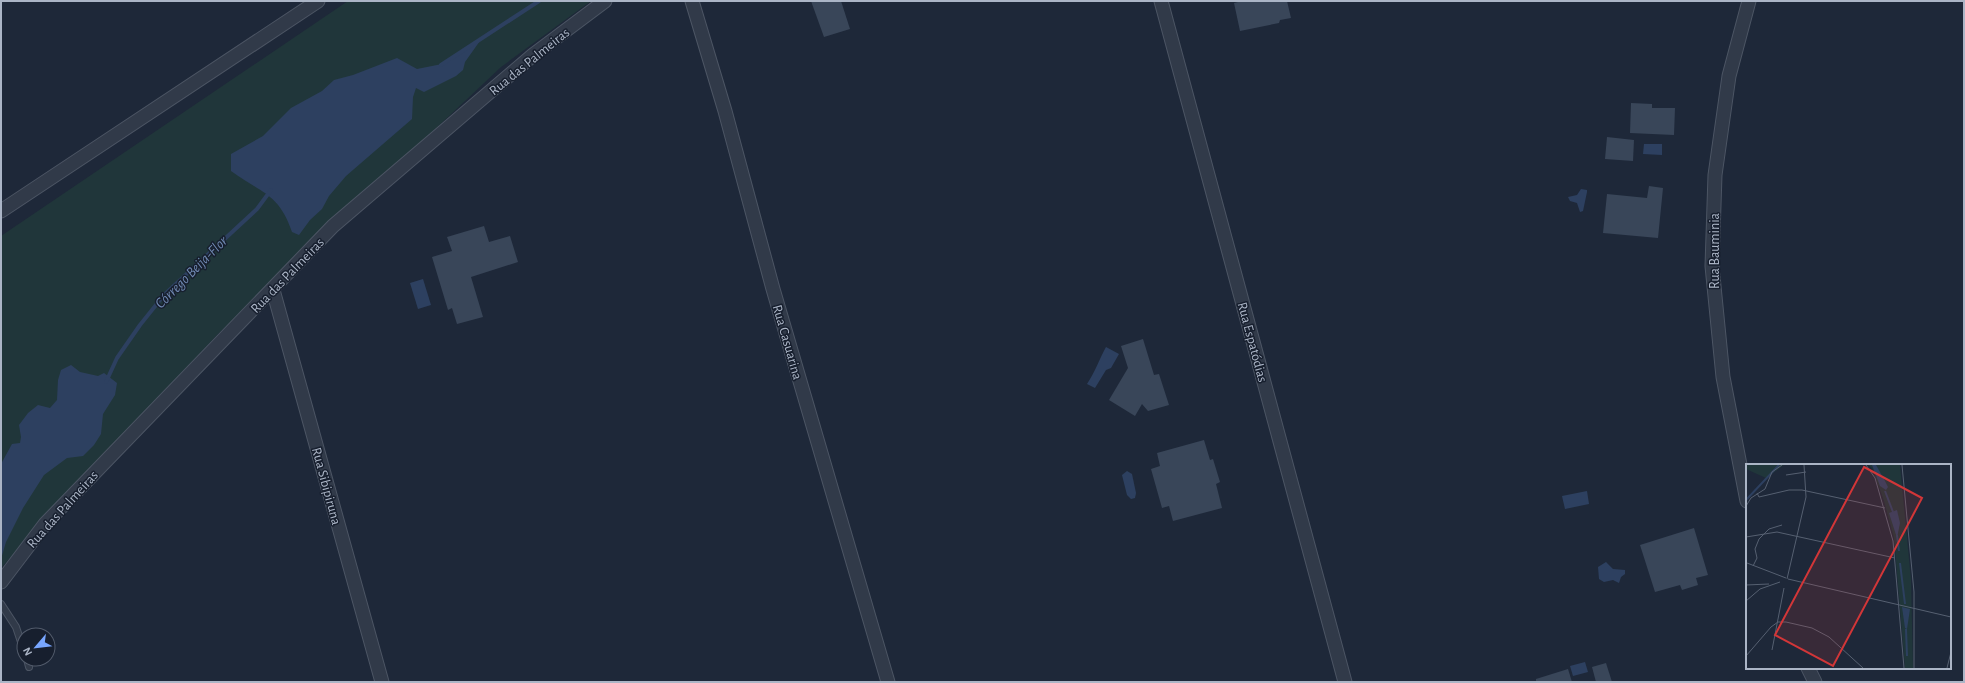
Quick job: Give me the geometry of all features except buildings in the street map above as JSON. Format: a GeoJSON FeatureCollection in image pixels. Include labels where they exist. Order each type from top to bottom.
{"type":"FeatureCollection","features":[{"type":"Feature","properties":{"kind":"street"},"geometry":{"type":"LineString","coordinates":[[1,211],[318,1]]}},
{"type":"Feature","properties":{"kind":"street","name":"Rua das Palmeiras"},"geometry":{"type":"LineString","coordinates":[[1,582],[45,524],[339,221],[533,55],[605,1]]}},
{"type":"Feature","properties":{"kind":"street","name":"Rua Casuarina"},"geometry":{"type":"LineString","coordinates":[[692,1],[727,118],[773,289],[888,682]]}},
{"type":"Feature","properties":{"kind":"street","name":"Rua Espatódias"},"geometry":{"type":"LineString","coordinates":[[1161,1],[1344,682]]}},
{"type":"Feature","properties":{"kind":"street","name":"Rua Bauminia"},"geometry":{"type":"LineString","coordinates":[[1746,496],[1723,377],[1712,266],[1715,175],[1729,76],[1749,1]]}},
{"type":"Feature","properties":{"kind":"street","name":"Rua Sibipiruna"},"geometry":{"type":"LineString","coordinates":[[273,290],[382,682]]}},
{"type":"Feature","properties":{"kind":"street"},"geometry":{"type":"LineString","coordinates":[[1808,669],[1815,682]]}},
{"type":"Feature","properties":{"kind":"lane"},"geometry":{"type":"LineString","coordinates":[[1,604],[16,627]]}},
{"type":"Feature","properties":{"kind":"green space"},"geometry":{"type":"Polygon","coordinates":[[[348,1],[591,1],[501,67],[217,335],[1,568],[1,236],[348,1]]]}},
{"type":"Feature","properties":{"kind":"water"},"geometry":{"type":"Polygon","coordinates":[[[482,38],[465,62],[463,70],[456,76],[424,92],[416,88],[413,97],[412,119],[346,176],[329,196],[322,209],[310,220],[299,235],[292,232],[287,219],[275,201],[231,171],[231,154],[263,136],[291,108],[322,91],[334,80],[353,75],[397,58],[417,69],[442,64],[482,38]]]}},
{"type":"Feature","properties":{"kind":"water"},"geometry":{"type":"Polygon","coordinates":[[[1644,144],[1662,144],[1662,155],[1643,154],[1644,144]]]}},
{"type":"Feature","properties":{"kind":"water"},"geometry":{"type":"Polygon","coordinates":[[[1581,189],[1587,190],[1587,192],[1583,211],[1580,212],[1577,203],[1570,201],[1568,197],[1577,195],[1581,189]]]}},
{"type":"Feature","properties":{"kind":"water"},"geometry":{"type":"Polygon","coordinates":[[[423,279],[431,305],[418,309],[410,283],[423,279]]]}},
{"type":"Feature","properties":{"kind":"water"},"geometry":{"type":"Polygon","coordinates":[[[1106,347],[1119,354],[1111,368],[1106,370],[1095,388],[1087,384],[1106,347]]]}},
{"type":"Feature","properties":{"kind":"water"},"geometry":{"type":"Polygon","coordinates":[[[71,365],[80,372],[98,376],[104,373],[117,383],[115,395],[103,414],[101,434],[94,445],[83,456],[67,458],[44,475],[23,508],[6,542],[1,559],[1,464],[12,444],[20,443],[21,437],[19,425],[28,413],[38,405],[50,408],[57,400],[58,380],[61,370],[71,365]]]}},
{"type":"Feature","properties":{"kind":"water"},"geometry":{"type":"Polygon","coordinates":[[[1127,471],[1132,474],[1136,493],[1135,498],[1131,499],[1127,495],[1122,475],[1127,471]]]}},
{"type":"Feature","properties":{"kind":"water"},"geometry":{"type":"Polygon","coordinates":[[[1587,491],[1589,504],[1565,509],[1562,496],[1587,491]]]}},
{"type":"Feature","properties":{"kind":"water"},"geometry":{"type":"Polygon","coordinates":[[[1606,562],[1613,569],[1625,570],[1625,574],[1621,577],[1619,583],[1613,580],[1604,582],[1599,579],[1598,567],[1606,562]]]}},
{"type":"Feature","properties":{"kind":"water"},"geometry":{"type":"Polygon","coordinates":[[[1585,662],[1588,672],[1573,676],[1570,666],[1585,662]]]}},
{"type":"Feature","properties":{"kind":"waterway","name":"Córrego Beija-Flor"},"geometry":{"type":"LineString","coordinates":[[441,65],[539,1]]}},
{"type":"Feature","properties":{"kind":"waterway","name":"Córrego Beija-Flor"},"geometry":{"type":"LineString","coordinates":[[106,382],[117,358],[140,325],[164,295],[257,209],[271,190]]}}]}
